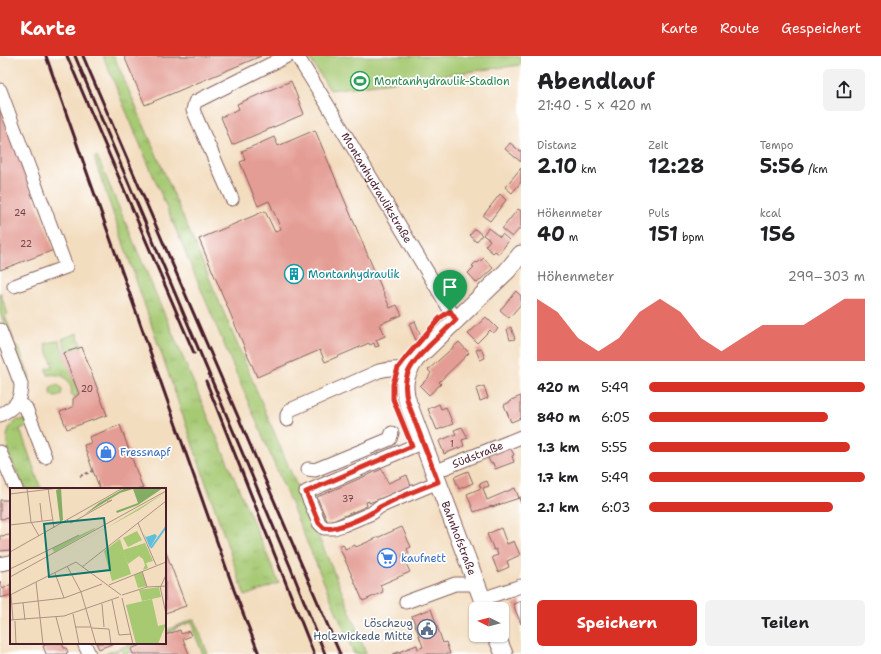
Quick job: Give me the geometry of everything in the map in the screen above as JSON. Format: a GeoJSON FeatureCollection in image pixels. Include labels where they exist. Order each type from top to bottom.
{"type":"FeatureCollection","features":[{"type":"Feature","properties":{"kind":"main road"},"geometry":{"type":"LineString","coordinates":[[408,370],[416,359],[507,271],[521,254]]}},
{"type":"Feature","properties":{"kind":"main road","name":"Bahnhofstraße"},"geometry":{"type":"LineString","coordinates":[[408,370],[405,381],[405,393],[422,442],[483,602]]}},
{"type":"Feature","properties":{"kind":"main road"},"geometry":{"type":"LineString","coordinates":[[499,642],[504,654]]}},
{"type":"Feature","properties":{"kind":"street"},"geometry":{"type":"LineString","coordinates":[[232,199],[193,110],[195,102],[286,56]]}},
{"type":"Feature","properties":{"kind":"street","name":"Montanhydraulikstraße"},"geometry":{"type":"LineString","coordinates":[[296,56],[327,104],[456,320]]}},
{"type":"Feature","properties":{"kind":"street"},"geometry":{"type":"LineString","coordinates":[[0,90],[66,267],[14,286]]}},
{"type":"Feature","properties":{"kind":"street"},"geometry":{"type":"LineString","coordinates":[[0,330],[21,384],[21,394],[17,403],[11,409],[0,415]]}},
{"type":"Feature","properties":{"kind":"street"},"geometry":{"type":"LineString","coordinates":[[287,420],[287,415],[290,410],[379,371],[398,368],[408,370]]}},
{"type":"Feature","properties":{"kind":"street"},"geometry":{"type":"LineString","coordinates":[[17,403],[26,408],[45,457]]}},
{"type":"Feature","properties":{"kind":"street"},"geometry":{"type":"LineString","coordinates":[[308,469],[315,470],[390,439],[392,433]]}},
{"type":"Feature","properties":{"kind":"street","name":"Südstraße"},"geometry":{"type":"LineString","coordinates":[[422,442],[306,492],[319,523],[324,528],[331,529],[369,515],[379,507],[436,477],[521,437]]}},
{"type":"Feature","properties":{"kind":"street"},"geometry":{"type":"LineString","coordinates":[[0,452],[16,488]]}},
{"type":"Feature","properties":{"kind":"street"},"geometry":{"type":"LineString","coordinates":[[0,564],[10,562]]}},
{"type":"Feature","properties":{"kind":"street"},"geometry":{"type":"LineString","coordinates":[[406,602],[455,584],[469,584],[476,582]]}},
{"type":"Feature","properties":{"kind":"street"},"geometry":{"type":"LineString","coordinates":[[488,602],[521,586]]}},
{"type":"Feature","properties":{"kind":"street"},"geometry":{"type":"LineString","coordinates":[[84,644],[89,654]]}},
{"type":"Feature","properties":{"kind":"path"},"geometry":{"type":"LineString","coordinates":[[80,476],[93,471]]}},
{"type":"Feature","properties":{"kind":"green space"},"geometry":{"type":"Polygon","coordinates":[[[103,56],[114,56],[337,580],[366,654],[354,654],[103,56]]]}},
{"type":"Feature","properties":{"kind":"green space","name":"Montanhydraulik-Stadion"},"geometry":{"type":"Polygon","coordinates":[[[308,56],[521,56],[521,65],[330,90],[308,56]]]}},
{"type":"Feature","properties":{"kind":"green space"},"geometry":{"type":"Polygon","coordinates":[[[97,156],[279,583],[245,596],[94,158],[97,156]]]}},
{"type":"Feature","properties":{"kind":"green space"},"geometry":{"type":"Polygon","coordinates":[[[0,292],[8,314],[5,315],[14,341],[11,340],[0,313],[0,292]]]}},
{"type":"Feature","properties":{"kind":"green space"},"geometry":{"type":"Polygon","coordinates":[[[77,333],[82,347],[67,352],[62,339],[77,333]]]}},
{"type":"Feature","properties":{"kind":"green space"},"geometry":{"type":"Polygon","coordinates":[[[59,340],[79,394],[74,397],[71,395],[69,382],[65,377],[48,375],[46,369],[53,366],[45,344],[59,340]]]}},
{"type":"Feature","properties":{"kind":"green space"},"geometry":{"type":"Polygon","coordinates":[[[18,346],[30,378],[25,378],[14,349],[18,346]]]}},
{"type":"Feature","properties":{"kind":"green space"},"geometry":{"type":"Polygon","coordinates":[[[54,385],[58,385],[62,391],[58,397],[54,397],[50,393],[50,389],[54,385]]]}},
{"type":"Feature","properties":{"kind":"green space"},"geometry":{"type":"Polygon","coordinates":[[[18,420],[25,420],[30,425],[20,429],[41,488],[25,488],[11,460],[7,436],[13,424],[18,420]]]}},
{"type":"Feature","properties":{"kind":"green space"},"geometry":{"type":"Polygon","coordinates":[[[194,619],[208,654],[203,654],[193,630],[195,629],[192,622],[175,628],[175,630],[166,634],[166,631],[194,619]]]}},
{"type":"Feature","properties":{"kind":"green space"},"geometry":{"type":"Polygon","coordinates":[[[130,644],[137,644],[129,647],[131,654],[124,654],[122,649],[111,654],[105,654],[130,644]]]}},
{"type":"Feature","properties":{"kind":"building"},"geometry":{"type":"Polygon","coordinates":[[[124,56],[261,56],[145,105],[124,56]]]}},
{"type":"Feature","properties":{"kind":"building"},"geometry":{"type":"Polygon","coordinates":[[[291,81],[304,114],[232,145],[221,117],[239,109],[237,104],[291,81]]]}},
{"type":"Feature","properties":{"kind":"building"},"geometry":{"type":"Polygon","coordinates":[[[0,105],[54,250],[0,270],[0,105]]]}},
{"type":"Feature","properties":{"kind":"building","name":"Montanhydraulik"},"geometry":{"type":"Polygon","coordinates":[[[315,130],[390,308],[397,305],[402,315],[380,324],[385,336],[376,340],[379,346],[375,347],[374,343],[370,345],[369,343],[325,362],[320,350],[257,377],[199,239],[265,211],[275,232],[281,229],[269,201],[258,206],[240,162],[245,160],[242,151],[274,137],[278,146],[315,130]]]}},
{"type":"Feature","properties":{"kind":"building"},"geometry":{"type":"Polygon","coordinates":[[[510,143],[520,151],[521,150],[521,162],[505,149],[510,143]]]}},
{"type":"Feature","properties":{"kind":"building"},"geometry":{"type":"Polygon","coordinates":[[[521,168],[521,182],[512,193],[505,187],[521,168]]]}},
{"type":"Feature","properties":{"kind":"building"},"geometry":{"type":"Polygon","coordinates":[[[500,194],[506,200],[490,221],[483,216],[500,194]]]}},
{"type":"Feature","properties":{"kind":"building"},"geometry":{"type":"Polygon","coordinates":[[[518,209],[521,211],[521,227],[512,237],[502,229],[518,209]]]}},
{"type":"Feature","properties":{"kind":"building"},"geometry":{"type":"Polygon","coordinates":[[[488,228],[500,237],[502,234],[509,240],[499,254],[495,251],[493,253],[485,246],[490,240],[483,235],[488,228]]]}},
{"type":"Feature","properties":{"kind":"building"},"geometry":{"type":"Polygon","coordinates":[[[475,229],[482,235],[476,242],[470,235],[475,229]]]}},
{"type":"Feature","properties":{"kind":"building"},"geometry":{"type":"Polygon","coordinates":[[[484,258],[493,268],[477,283],[468,273],[474,267],[472,266],[476,262],[477,263],[484,258]]]}},
{"type":"Feature","properties":{"kind":"building"},"geometry":{"type":"Polygon","coordinates":[[[516,291],[521,296],[521,304],[509,318],[500,310],[516,291]]]}},
{"type":"Feature","properties":{"kind":"building"},"geometry":{"type":"Polygon","coordinates":[[[486,317],[498,329],[493,333],[490,330],[477,343],[468,334],[486,317]]]}},
{"type":"Feature","properties":{"kind":"building"},"geometry":{"type":"Polygon","coordinates":[[[415,321],[422,339],[417,343],[409,324],[415,321]]]}},
{"type":"Feature","properties":{"kind":"building"},"geometry":{"type":"Polygon","coordinates":[[[511,327],[515,339],[510,340],[507,329],[511,327]]]}},
{"type":"Feature","properties":{"kind":"building"},"geometry":{"type":"Polygon","coordinates":[[[459,342],[469,353],[439,382],[441,384],[429,395],[420,386],[431,373],[428,370],[459,342]]]}},
{"type":"Feature","properties":{"kind":"building"},"geometry":{"type":"Polygon","coordinates":[[[82,347],[107,415],[67,429],[60,412],[73,407],[73,399],[79,394],[63,353],[82,347]]]}},
{"type":"Feature","properties":{"kind":"building"},"geometry":{"type":"Polygon","coordinates":[[[481,348],[485,358],[480,360],[476,350],[481,348]]]}},
{"type":"Feature","properties":{"kind":"building"},"geometry":{"type":"Polygon","coordinates":[[[484,386],[488,398],[480,401],[476,389],[484,386]]]}},
{"type":"Feature","properties":{"kind":"building"},"geometry":{"type":"Polygon","coordinates":[[[521,396],[521,418],[511,422],[504,405],[521,396]]]}},
{"type":"Feature","properties":{"kind":"building"},"geometry":{"type":"Polygon","coordinates":[[[439,404],[441,409],[446,407],[453,424],[437,430],[428,409],[439,404]]]}},
{"type":"Feature","properties":{"kind":"building"},"geometry":{"type":"Polygon","coordinates":[[[120,425],[143,488],[100,488],[84,445],[91,443],[89,437],[120,425]]]}},
{"type":"Feature","properties":{"kind":"building"},"geometry":{"type":"Polygon","coordinates":[[[462,427],[468,438],[462,440],[464,446],[444,454],[439,441],[456,434],[454,430],[462,427]]]}},
{"type":"Feature","properties":{"kind":"building"},"geometry":{"type":"Polygon","coordinates":[[[510,447],[514,455],[512,456],[514,462],[495,469],[493,463],[491,464],[487,456],[510,447]]]}},
{"type":"Feature","properties":{"kind":"building"},"geometry":{"type":"Polygon","coordinates":[[[382,469],[388,483],[407,475],[411,486],[369,503],[369,501],[366,502],[367,506],[328,523],[317,497],[382,469]]]}},
{"type":"Feature","properties":{"kind":"building"},"geometry":{"type":"Polygon","coordinates":[[[468,471],[473,483],[459,489],[454,477],[468,471]]]}},
{"type":"Feature","properties":{"kind":"building"},"geometry":{"type":"Polygon","coordinates":[[[487,481],[489,486],[483,488],[487,500],[515,488],[519,498],[474,512],[467,494],[481,488],[479,484],[487,481]]]}},
{"type":"Feature","properties":{"kind":"building"},"geometry":{"type":"Polygon","coordinates":[[[0,500],[8,500],[10,518],[0,519],[0,500]]]}},
{"type":"Feature","properties":{"kind":"building"},"geometry":{"type":"Polygon","coordinates":[[[402,527],[411,547],[407,549],[409,553],[402,555],[410,572],[380,585],[383,592],[363,601],[339,546],[343,544],[345,549],[355,545],[356,547],[402,527]]]}},
{"type":"Feature","properties":{"kind":"building"},"geometry":{"type":"Polygon","coordinates":[[[501,528],[507,544],[514,541],[520,555],[507,561],[509,567],[498,572],[492,557],[498,555],[496,549],[494,550],[487,534],[501,528]]]}},
{"type":"Feature","properties":{"kind":"building"},"geometry":{"type":"Polygon","coordinates":[[[10,535],[10,550],[0,551],[0,536],[10,535]]]}},
{"type":"Feature","properties":{"kind":"building"},"geometry":{"type":"Polygon","coordinates":[[[166,553],[186,606],[166,613],[166,553]]]}},
{"type":"Feature","properties":{"kind":"building"},"geometry":{"type":"Polygon","coordinates":[[[0,581],[3,589],[10,585],[10,595],[0,598],[0,581]]]}},
{"type":"Feature","properties":{"kind":"building"},"geometry":{"type":"Polygon","coordinates":[[[521,601],[521,624],[513,604],[521,601]]]}},
{"type":"Feature","properties":{"kind":"building","name":"Löschzug Holzwickede Mitte"},"geometry":{"type":"Polygon","coordinates":[[[431,609],[443,643],[446,642],[450,654],[393,654],[417,645],[418,649],[423,647],[412,616],[431,609]]]}},
{"type":"Feature","properties":{"kind":"building"},"geometry":{"type":"Polygon","coordinates":[[[180,630],[181,634],[189,631],[191,636],[183,639],[189,654],[133,654],[131,649],[143,644],[166,644],[166,635],[180,630]]]}},
{"type":"Feature","properties":{"kind":"building"},"geometry":{"type":"Polygon","coordinates":[[[48,644],[62,644],[68,652],[66,653],[67,654],[46,654],[43,646],[48,644]]]}},
{"type":"Feature","properties":{"kind":"building"},"geometry":{"type":"Polygon","coordinates":[[[96,644],[112,644],[99,649],[96,644]]]}},
{"type":"Feature","properties":{"kind":"railway"},"geometry":{"type":"LineString","coordinates":[[46,56],[234,590],[259,654]]}},
{"type":"Feature","properties":{"kind":"railway"},"geometry":{"type":"LineString","coordinates":[[67,56],[194,353]]}},
{"type":"Feature","properties":{"kind":"railway"},"geometry":{"type":"LineString","coordinates":[[75,56],[290,566],[325,654]]}},
{"type":"Feature","properties":{"kind":"railway"},"geometry":{"type":"LineString","coordinates":[[83,56],[340,654]]}},
{"type":"Feature","properties":{"kind":"railway"},"geometry":{"type":"LineString","coordinates":[[206,381],[314,654]]}},
{"type":"Feature","properties":{"kind":"place","name":"Montanhydraulik-Stadion"},"geometry":{"type":"Point","coordinates":[360,81]}},
{"type":"Feature","properties":{"kind":"place","name":"Montanhydraulik"},"geometry":{"type":"Point","coordinates":[294,274]}},
{"type":"Feature","properties":{"kind":"place","name":"Fressnapf"},"geometry":{"type":"Point","coordinates":[106,452]}},
{"type":"Feature","properties":{"kind":"place","name":"kaufnett"},"geometry":{"type":"Point","coordinates":[387,558]}},
{"type":"Feature","properties":{"kind":"place","name":"Löschzug Holzwickede Mitte"},"geometry":{"type":"Point","coordinates":[427,629]}},
{"type":"Feature","properties":{"kind":"route"},"geometry":{"type":"LineString","coordinates":[[450,311],[456,320],[416,359],[408,370],[405,381],[405,393],[408,403],[438,482],[379,507],[372,513],[343,525],[334,528],[324,528],[319,523],[306,492],[412,446],[393,399],[393,384],[398,368],[408,355],[440,318],[450,311]]}}]}
